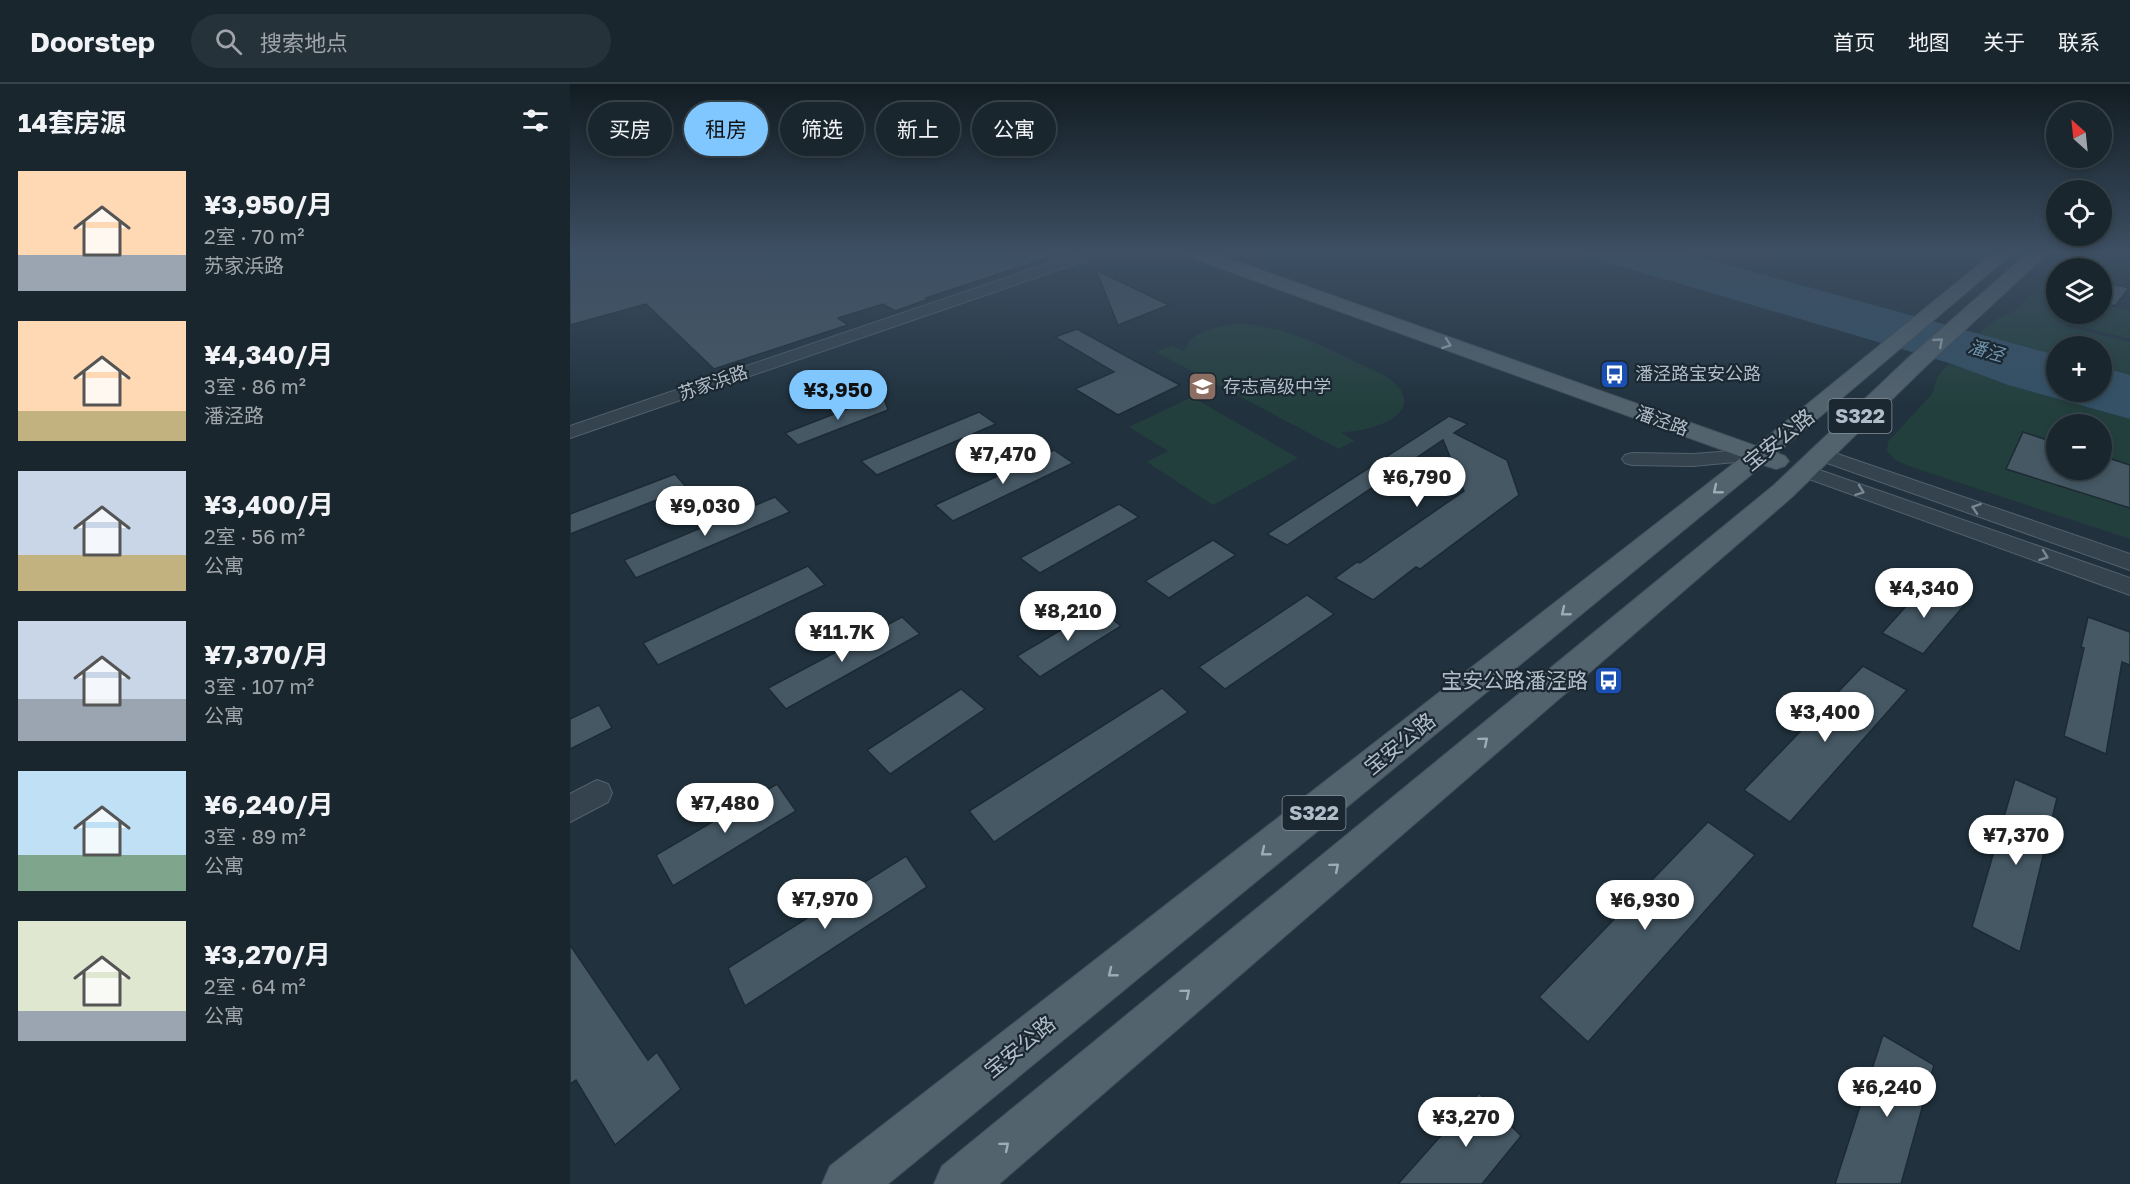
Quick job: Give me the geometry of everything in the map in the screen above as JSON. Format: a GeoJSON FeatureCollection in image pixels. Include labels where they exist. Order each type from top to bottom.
{"type":"FeatureCollection","features":[{"type":"Feature","properties":{"kind":"main road","name":"潘泾路"},"geometry":{"type":"LineString","coordinates":[[1346,304],[1813,463]]}},
{"type":"Feature","properties":{"kind":"main road","name":"潘泾路"},"geometry":{"type":"LineString","coordinates":[[1376,304],[1769,448]]}},
{"type":"Feature","properties":{"kind":"main road","name":"宝安公路"},"geometry":{"type":"LineString","coordinates":[[848,1184],[1769,448],[1944,304]]}},
{"type":"Feature","properties":{"kind":"main road","name":"宝安公路"},"geometry":{"type":"LineString","coordinates":[[960,1184],[1813,463],[1916,363],[1982,304]]}},
{"type":"Feature","properties":{"kind":"street","name":"苏家浜路"},"geometry":{"type":"LineString","coordinates":[[570,432],[944,304]]}},
{"type":"Feature","properties":{"kind":"street"},"geometry":{"type":"LineString","coordinates":[[1632,459],[1693,460],[1769,448]]}},
{"type":"Feature","properties":{"kind":"street","name":"潘泾路"},"geometry":{"type":"LineString","coordinates":[[1813,463],[2130,562]]}},
{"type":"Feature","properties":{"kind":"street","name":"潘泾路"},"geometry":{"type":"LineString","coordinates":[[1813,463],[2130,587]]}},
{"type":"Feature","properties":{"kind":"street"},"geometry":{"type":"LineString","coordinates":[[570,809],[597,793]]}},
{"type":"Feature","properties":{"kind":"green space"},"geometry":{"type":"Polygon","coordinates":[[[2021,304],[2046,304],[2046,324],[2067,324],[2065,326],[2106,336],[2046,336],[2046,352],[1979,334],[2003,315],[2013,312],[2021,304]]]}},
{"type":"Feature","properties":{"kind":"green space"},"geometry":{"type":"Polygon","coordinates":[[[2112,307],[2130,311],[2130,339],[2075,325],[2112,324],[2112,307]]]}},
{"type":"Feature","properties":{"kind":"green space"},"geometry":{"type":"Polygon","coordinates":[[[1239,324],[1258,325],[1295,335],[1386,376],[1399,388],[1404,400],[1402,409],[1383,424],[1341,432],[1354,441],[1339,449],[1156,352],[1172,346],[1184,351],[1193,338],[1207,330],[1239,324]]]}},
{"type":"Feature","properties":{"kind":"green space"},"geometry":{"type":"Polygon","coordinates":[[[2112,338],[2130,342],[2130,375],[2112,370],[2112,338]]]}},
{"type":"Feature","properties":{"kind":"green space"},"geometry":{"type":"Polygon","coordinates":[[[1949,363],[2008,385],[2046,396],[2046,402],[2069,402],[2130,419],[2130,539],[1895,460],[1887,451],[1888,442],[1932,394],[1938,376],[1949,363]]]}},
{"type":"Feature","properties":{"kind":"green space"},"geometry":{"type":"Polygon","coordinates":[[[1192,397],[1298,458],[1213,505],[1147,462],[1168,451],[1129,427],[1192,397]]]}},
{"type":"Feature","properties":{"kind":"water","name":"潘泾"},"geometry":{"type":"Polygon","coordinates":[[[1750,304],[1871,304],[2046,352],[2046,396],[2008,385],[1949,363],[1750,304]]]}},
{"type":"Feature","properties":{"kind":"water"},"geometry":{"type":"Polygon","coordinates":[[[2112,370],[2130,375],[2130,419],[2069,402],[2112,402],[2112,370]]]}},
{"type":"Feature","properties":{"kind":"building"},"geometry":{"type":"Polygon","coordinates":[[[570,304],[645,304],[570,325],[570,304]]]}},
{"type":"Feature","properties":{"kind":"building"},"geometry":{"type":"Polygon","coordinates":[[[646,304],[882,304],[838,318],[848,325],[714,369],[646,304]]]}},
{"type":"Feature","properties":{"kind":"building"},"geometry":{"type":"Polygon","coordinates":[[[884,304],[914,304],[895,311],[884,304]]]}},
{"type":"Feature","properties":{"kind":"building"},"geometry":{"type":"Polygon","coordinates":[[[1110,304],[1169,305],[1118,325],[1110,304]]]}},
{"type":"Feature","properties":{"kind":"building"},"geometry":{"type":"Polygon","coordinates":[[[1077,329],[1180,385],[1118,415],[1075,389],[1114,372],[1055,337],[1077,329]]]}},
{"type":"Feature","properties":{"kind":"building"},"geometry":{"type":"Polygon","coordinates":[[[883,395],[888,410],[798,445],[785,433],[883,395]]]}},
{"type":"Feature","properties":{"kind":"building"},"geometry":{"type":"Polygon","coordinates":[[[979,412],[996,424],[877,475],[861,461],[979,412]]]}},
{"type":"Feature","properties":{"kind":"building"},"geometry":{"type":"Polygon","coordinates":[[[1449,416],[1468,424],[1454,433],[1507,460],[1519,495],[1420,569],[1416,567],[1373,600],[1335,578],[1464,491],[1443,440],[1287,545],[1267,534],[1449,416]]]}},
{"type":"Feature","properties":{"kind":"building"},"geometry":{"type":"Polygon","coordinates":[[[2023,432],[2046,440],[2046,480],[2112,480],[2112,459],[2130,465],[2130,508],[2006,469],[2023,432]]]}},
{"type":"Feature","properties":{"kind":"building"},"geometry":{"type":"Polygon","coordinates":[[[1054,450],[1073,463],[953,521],[935,505],[1054,450]]]}},
{"type":"Feature","properties":{"kind":"building"},"geometry":{"type":"Polygon","coordinates":[[[675,474],[687,488],[570,534],[570,514],[675,474]]]}},
{"type":"Feature","properties":{"kind":"building"},"geometry":{"type":"Polygon","coordinates":[[[775,497],[790,512],[636,578],[624,560],[775,497]]]}},
{"type":"Feature","properties":{"kind":"building"},"geometry":{"type":"Polygon","coordinates":[[[1119,504],[1139,517],[1040,573],[1020,558],[1119,504]]]}},
{"type":"Feature","properties":{"kind":"building"},"geometry":{"type":"Polygon","coordinates":[[[1213,540],[1236,555],[1169,598],[1145,581],[1213,540]]]}},
{"type":"Feature","properties":{"kind":"building"},"geometry":{"type":"Polygon","coordinates":[[[808,566],[825,585],[658,665],[643,643],[808,566]]]}},
{"type":"Feature","properties":{"kind":"building"},"geometry":{"type":"Polygon","coordinates":[[[1926,584],[1966,603],[1923,654],[1882,633],[1926,584]]]}},
{"type":"Feature","properties":{"kind":"building"},"geometry":{"type":"Polygon","coordinates":[[[1307,595],[1334,614],[1225,689],[1199,667],[1307,595]]]}},
{"type":"Feature","properties":{"kind":"building"},"geometry":{"type":"Polygon","coordinates":[[[1098,608],[1121,626],[1040,677],[1017,656],[1098,608]]]}},
{"type":"Feature","properties":{"kind":"building"},"geometry":{"type":"Polygon","coordinates":[[[902,617],[920,634],[786,709],[768,688],[902,617]]]}},
{"type":"Feature","properties":{"kind":"building"},"geometry":{"type":"Polygon","coordinates":[[[2088,617],[2130,632],[2130,665],[2122,662],[2106,754],[2064,736],[2084,648],[2081,647],[2088,617]]]}},
{"type":"Feature","properties":{"kind":"building"},"geometry":{"type":"Polygon","coordinates":[[[1863,666],[1907,690],[1790,822],[1744,790],[1863,666]]]}},
{"type":"Feature","properties":{"kind":"building"},"geometry":{"type":"Polygon","coordinates":[[[1162,688],[1188,712],[994,842],[969,811],[1162,688]]]}},
{"type":"Feature","properties":{"kind":"building"},"geometry":{"type":"Polygon","coordinates":[[[961,689],[985,709],[890,774],[867,750],[961,689]]]}},
{"type":"Feature","properties":{"kind":"building"},"geometry":{"type":"Polygon","coordinates":[[[599,705],[612,728],[570,749],[570,719],[599,705]]]}},
{"type":"Feature","properties":{"kind":"building"},"geometry":{"type":"Polygon","coordinates":[[[2015,779],[2057,798],[2020,952],[1972,927],[2015,779]]]}},
{"type":"Feature","properties":{"kind":"building"},"geometry":{"type":"Polygon","coordinates":[[[777,784],[796,811],[673,886],[656,855],[777,784]]]}},
{"type":"Feature","properties":{"kind":"building"},"geometry":{"type":"Polygon","coordinates":[[[1708,822],[1755,855],[1588,1042],[1539,997],[1708,822]]]}},
{"type":"Feature","properties":{"kind":"building"},"geometry":{"type":"Polygon","coordinates":[[[906,856],[927,887],[745,1006],[728,968],[906,856]]]}},
{"type":"Feature","properties":{"kind":"building"},"geometry":{"type":"Polygon","coordinates":[[[570,945],[648,1060],[657,1052],[681,1089],[615,1145],[576,1080],[570,1084],[570,945]]]}},
{"type":"Feature","properties":{"kind":"building"},"geometry":{"type":"Polygon","coordinates":[[[1883,1035],[1934,1065],[1901,1184],[1835,1184],[1883,1035]]]}},
{"type":"Feature","properties":{"kind":"building"},"geometry":{"type":"Polygon","coordinates":[[[1479,1093],[1521,1136],[1482,1184],[1398,1184],[1479,1093]]]}},
{"type":"Feature","properties":{"kind":"place","name":"潘泾路宝安公路"},"geometry":{"type":"Point","coordinates":[1614,374]}},
{"type":"Feature","properties":{"kind":"place","name":"存志高级中学"},"geometry":{"type":"Point","coordinates":[1202,387]}},
{"type":"Feature","properties":{"kind":"place","name":"宝安公路潘泾路"},"geometry":{"type":"Point","coordinates":[1609,681]}}]}
